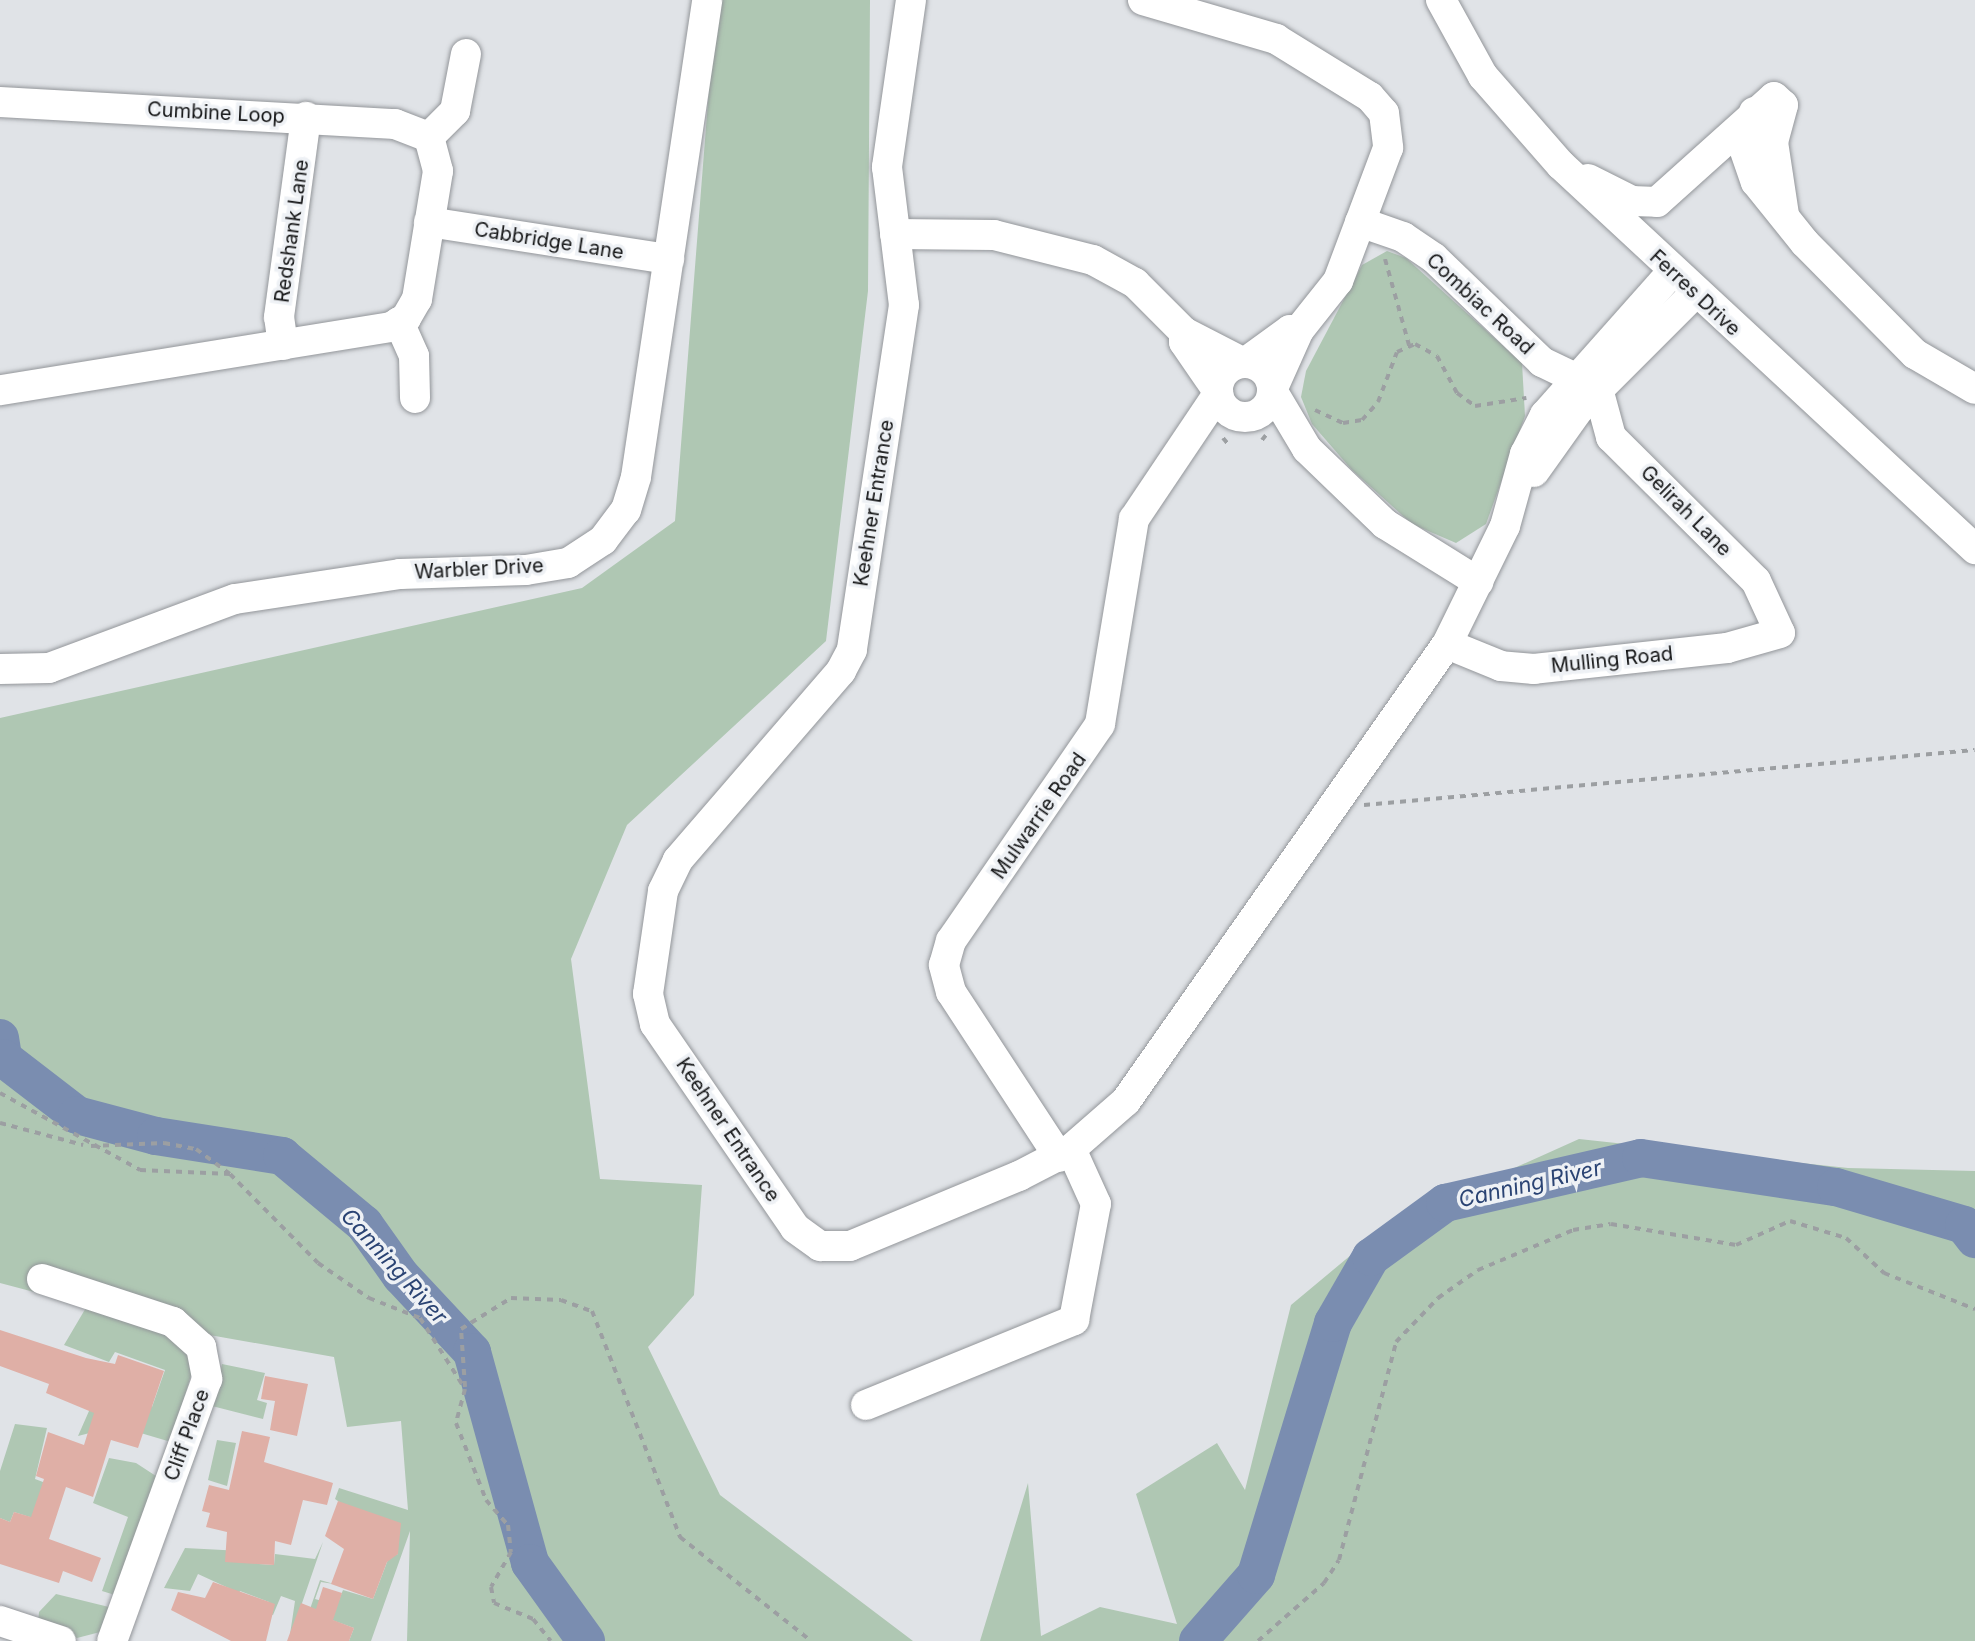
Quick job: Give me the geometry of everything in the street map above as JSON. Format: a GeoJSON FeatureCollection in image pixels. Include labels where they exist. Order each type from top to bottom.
{"type":"FeatureCollection","features":[{"type":"Feature","properties":{"kind":"street","name":"Warbler Drive"},"geometry":{"type":"LineString","coordinates":[[0,669],[49,668],[235,599],[400,574],[568,563],[603,540],[626,510],[669,259],[707,0]]}},
{"type":"Feature","properties":{"kind":"street","name":"Keehner Entrance"},"geometry":{"type":"LineString","coordinates":[[911,0],[887,167],[904,305],[852,650],[841,671],[678,860],[663,891],[648,1008],[795,1228],[820,1246],[850,1246],[1065,1153],[1139,1084],[1447,644],[1521,484],[1586,384],[1672,272]]}},
{"type":"Feature","properties":{"kind":"street"},"geometry":{"type":"LineString","coordinates":[[1143,0],[1276,39],[1380,106],[1389,129],[1388,148],[1335,289],[1299,330],[1265,409],[1249,430]]}},
{"type":"Feature","properties":{"kind":"street","name":"Ferres Drive"},"geometry":{"type":"LineString","coordinates":[[1444,3],[1483,76],[1561,165],[1694,294],[1975,549]]}},
{"type":"Feature","properties":{"kind":"street"},"geometry":{"type":"LineString","coordinates":[[0,390],[283,345],[399,322],[417,299],[438,171],[429,137],[455,111],[466,54]]}},
{"type":"Feature","properties":{"kind":"street","name":"Cumbine Loop"},"geometry":{"type":"LineString","coordinates":[[0,102],[395,124],[429,137]]}},
{"type":"Feature","properties":{"kind":"street"},"geometry":{"type":"LineString","coordinates":[[1561,165],[1632,201],[1657,202],[1680,187],[1754,112],[1744,148],[1756,182],[1828,270],[1915,354],[1975,389]]}},
{"type":"Feature","properties":{"kind":"street","name":"Redshank Lane"},"geometry":{"type":"LineString","coordinates":[[283,345],[279,317],[306,117]]}},
{"type":"Feature","properties":{"kind":"street","name":"Cabbridge Lane"},"geometry":{"type":"LineString","coordinates":[[429,222],[669,259]]}},
{"type":"Feature","properties":{"kind":"street","name":"Combiac Road"},"geometry":{"type":"LineString","coordinates":[[1360,222],[1403,237],[1434,258],[1542,362],[1586,384]]}},
{"type":"Feature","properties":{"kind":"street"},"geometry":{"type":"LineString","coordinates":[[895,234],[994,235],[1093,260],[1135,283],[1184,332],[1265,370],[1307,449],[1385,524],[1478,582]]}},
{"type":"Feature","properties":{"kind":"street","name":"Keehner Entrance"},"geometry":{"type":"LineString","coordinates":[[1586,384],[1694,294]]}},
{"type":"Feature","properties":{"kind":"street"},"geometry":{"type":"LineString","coordinates":[[399,322],[414,356],[415,398]]}},
{"type":"Feature","properties":{"kind":"street"},"geometry":{"type":"LineString","coordinates":[[1218,392],[1227,369],[1244,362],[1290,330],[1299,330]]}},
{"type":"Feature","properties":{"kind":"street"},"geometry":{"type":"LineString","coordinates":[[1184,332],[1184,342],[1229,413],[1249,430],[1307,449]]}},
{"type":"Feature","properties":{"kind":"street","name":"Gelirah Lane"},"geometry":{"type":"LineString","coordinates":[[1586,384],[1611,437],[1756,581],[1780,633]]}},
{"type":"Feature","properties":{"kind":"street","name":"Mulwarrie Road"},"geometry":{"type":"LineString","coordinates":[[866,1405],[1074,1320],[1096,1204],[1065,1153],[951,992],[944,965],[951,941],[1100,724],[1134,519],[1155,480],[1183,452],[1204,406],[1218,392]]}},
{"type":"Feature","properties":{"kind":"street","name":"Mulwarrie Road"},"geometry":{"type":"LineString","coordinates":[[1183,452],[1249,430]]}},
{"type":"Feature","properties":{"kind":"street","name":"Mulling Road"},"geometry":{"type":"LineString","coordinates":[[1447,644],[1501,666],[1534,669],[1727,648],[1780,633]]}},
{"type":"Feature","properties":{"kind":"street","name":"Cliff Place"},"geometry":{"type":"LineString","coordinates":[[42,1279],[173,1322],[201,1347],[207,1379],[112,1641]]}},
{"type":"Feature","properties":{"kind":"street"},"geometry":{"type":"LineString","coordinates":[[0,1621],[61,1641]]}},
{"type":"Feature","properties":{"kind":"path"},"geometry":{"type":"LineString","coordinates":[[1384,250],[1409,345]]}},
{"type":"Feature","properties":{"kind":"path"},"geometry":{"type":"LineString","coordinates":[[1409,345],[1437,356],[1467,402],[1490,408],[1519,401]]}},
{"type":"Feature","properties":{"kind":"path"},"geometry":{"type":"LineString","coordinates":[[1307,405],[1335,421],[1362,420],[1378,402],[1394,357],[1409,345]]}},
{"type":"Feature","properties":{"kind":"path"},"geometry":{"type":"LineString","coordinates":[[1228,444],[1249,430]]}},
{"type":"Feature","properties":{"kind":"path"},"geometry":{"type":"LineString","coordinates":[[1355,801],[1371,805],[1975,750]]}},
{"type":"Feature","properties":{"kind":"path"},"geometry":{"type":"LineString","coordinates":[[0,1093],[27,1103],[88,1146],[164,1143],[196,1149],[230,1174],[318,1263],[369,1298],[420,1318],[465,1388]]}},
{"type":"Feature","properties":{"kind":"path"},"geometry":{"type":"LineString","coordinates":[[0,1123],[88,1146],[140,1170],[230,1174]]}},
{"type":"Feature","properties":{"kind":"path"},"geometry":{"type":"LineString","coordinates":[[1258,1641],[1324,1583],[1339,1560],[1396,1342],[1438,1298],[1478,1270],[1573,1230],[1611,1224],[1736,1245],[1790,1221],[1846,1238],[1884,1273],[1975,1309]]}},
{"type":"Feature","properties":{"kind":"path"},"geometry":{"type":"LineString","coordinates":[[551,1641],[533,1619],[494,1603],[491,1587],[511,1552],[508,1525],[486,1500],[456,1423],[465,1388],[461,1329],[511,1298],[561,1300],[592,1311],[680,1537],[811,1641]]}},
{"type":"Feature","properties":{"kind":"green space"},"geometry":{"type":"Polygon","coordinates":[[[716,0],[870,0],[868,291],[826,641],[627,825],[571,959],[600,1179],[702,1185],[694,1295],[648,1347],[720,1495],[913,1641],[407,1641],[410,1531],[371,1641],[349,1641],[354,1628],[329,1619],[299,1641],[320,1580],[334,1584],[321,1582],[315,1599],[337,1605],[343,1590],[373,1599],[389,1557],[398,1554],[398,1542],[335,1499],[339,1488],[408,1510],[401,1421],[347,1427],[334,1357],[170,1328],[195,1362],[171,1442],[117,1426],[78,1436],[100,1386],[152,1407],[165,1370],[115,1352],[109,1362],[64,1345],[87,1306],[0,1283],[0,718],[582,588],[675,521],[716,0]]]}},
{"type":"Feature","properties":{"kind":"green space"},"geometry":{"type":"Polygon","coordinates":[[[1387,251],[1406,258],[1522,363],[1525,416],[1486,524],[1456,543],[1412,524],[1352,470],[1312,424],[1301,397],[1306,371],[1362,265],[1387,251]]]}},
{"type":"Feature","properties":{"kind":"green space"},"geometry":{"type":"Polygon","coordinates":[[[1579,1139],[1848,1168],[1975,1171],[1975,1641],[980,1641],[1028,1483],[1041,1636],[1100,1607],[1177,1624],[1136,1494],[1217,1443],[1245,1490],[1291,1305],[1387,1225],[1579,1139]]]}},
{"type":"Feature","properties":{"kind":"green space"},"geometry":{"type":"Polygon","coordinates":[[[222,1364],[265,1373],[257,1400],[267,1403],[263,1419],[212,1406],[222,1364]]]}},
{"type":"Feature","properties":{"kind":"green space"},"geometry":{"type":"Polygon","coordinates":[[[15,1424],[47,1428],[35,1479],[43,1482],[52,1524],[14,1512],[10,1522],[0,1518],[0,1471],[15,1424]]]}},
{"type":"Feature","properties":{"kind":"green space"},"geometry":{"type":"Polygon","coordinates":[[[217,1440],[236,1443],[227,1486],[208,1480],[217,1440]]]}},
{"type":"Feature","properties":{"kind":"green space"},"geometry":{"type":"Polygon","coordinates":[[[109,1458],[136,1463],[159,1478],[118,1596],[102,1591],[128,1517],[93,1503],[109,1458]]]}},
{"type":"Feature","properties":{"kind":"green space"},"geometry":{"type":"Polygon","coordinates":[[[323,1542],[289,1641],[295,1601],[281,1596],[273,1615],[266,1613],[269,1602],[240,1591],[229,1622],[235,1591],[198,1574],[190,1591],[164,1588],[185,1548],[260,1552],[259,1564],[274,1565],[275,1554],[315,1559],[323,1542]]]}},
{"type":"Feature","properties":{"kind":"green space"},"geometry":{"type":"Polygon","coordinates":[[[56,1594],[113,1608],[104,1631],[77,1638],[38,1624],[39,1612],[56,1594]]]}},
{"type":"Feature","properties":{"kind":"building"},"geometry":{"type":"Polygon","coordinates":[[[0,1330],[86,1358],[115,1364],[118,1355],[164,1371],[138,1448],[111,1440],[93,1497],[66,1487],[49,1539],[101,1558],[92,1582],[63,1571],[59,1583],[0,1564],[0,1518],[10,1522],[14,1512],[31,1517],[44,1479],[36,1476],[48,1432],[84,1445],[94,1413],[46,1393],[49,1384],[0,1366],[0,1330]]]}},
{"type":"Feature","properties":{"kind":"building"},"geometry":{"type":"Polygon","coordinates":[[[265,1376],[308,1384],[297,1436],[270,1430],[275,1401],[261,1399],[265,1376]]]}},
{"type":"Feature","properties":{"kind":"building"},"geometry":{"type":"Polygon","coordinates":[[[242,1431],[270,1437],[264,1462],[333,1483],[327,1505],[303,1500],[291,1545],[275,1541],[274,1565],[225,1562],[227,1532],[206,1527],[210,1513],[202,1511],[209,1485],[229,1490],[242,1431]]]}},
{"type":"Feature","properties":{"kind":"building"},"geometry":{"type":"Polygon","coordinates":[[[338,1501],[401,1523],[398,1554],[387,1562],[373,1599],[331,1584],[344,1549],[325,1536],[338,1501]]]}},
{"type":"Feature","properties":{"kind":"building"},"geometry":{"type":"Polygon","coordinates":[[[213,1582],[275,1604],[266,1641],[231,1641],[171,1610],[178,1592],[205,1598],[213,1582]]]}},
{"type":"Feature","properties":{"kind":"building"},"geometry":{"type":"Polygon","coordinates":[[[323,1587],[342,1593],[333,1620],[354,1628],[349,1641],[287,1641],[301,1603],[316,1609],[323,1587]]]}},
{"type":"Feature","properties":{"kind":"waterway","name":"Canning River"},"geometry":{"type":"LineString","coordinates":[[0,1038],[3,1058],[77,1115],[156,1136],[282,1156],[364,1224],[401,1276],[472,1352],[530,1563],[586,1641]]}},
{"type":"Feature","properties":{"kind":"waterway","name":"Canning River"},"geometry":{"type":"LineString","coordinates":[[1198,1641],[1256,1575],[1333,1323],[1371,1257],[1445,1203],[1641,1158],[1836,1187],[1964,1225],[1975,1239]]}}]}
